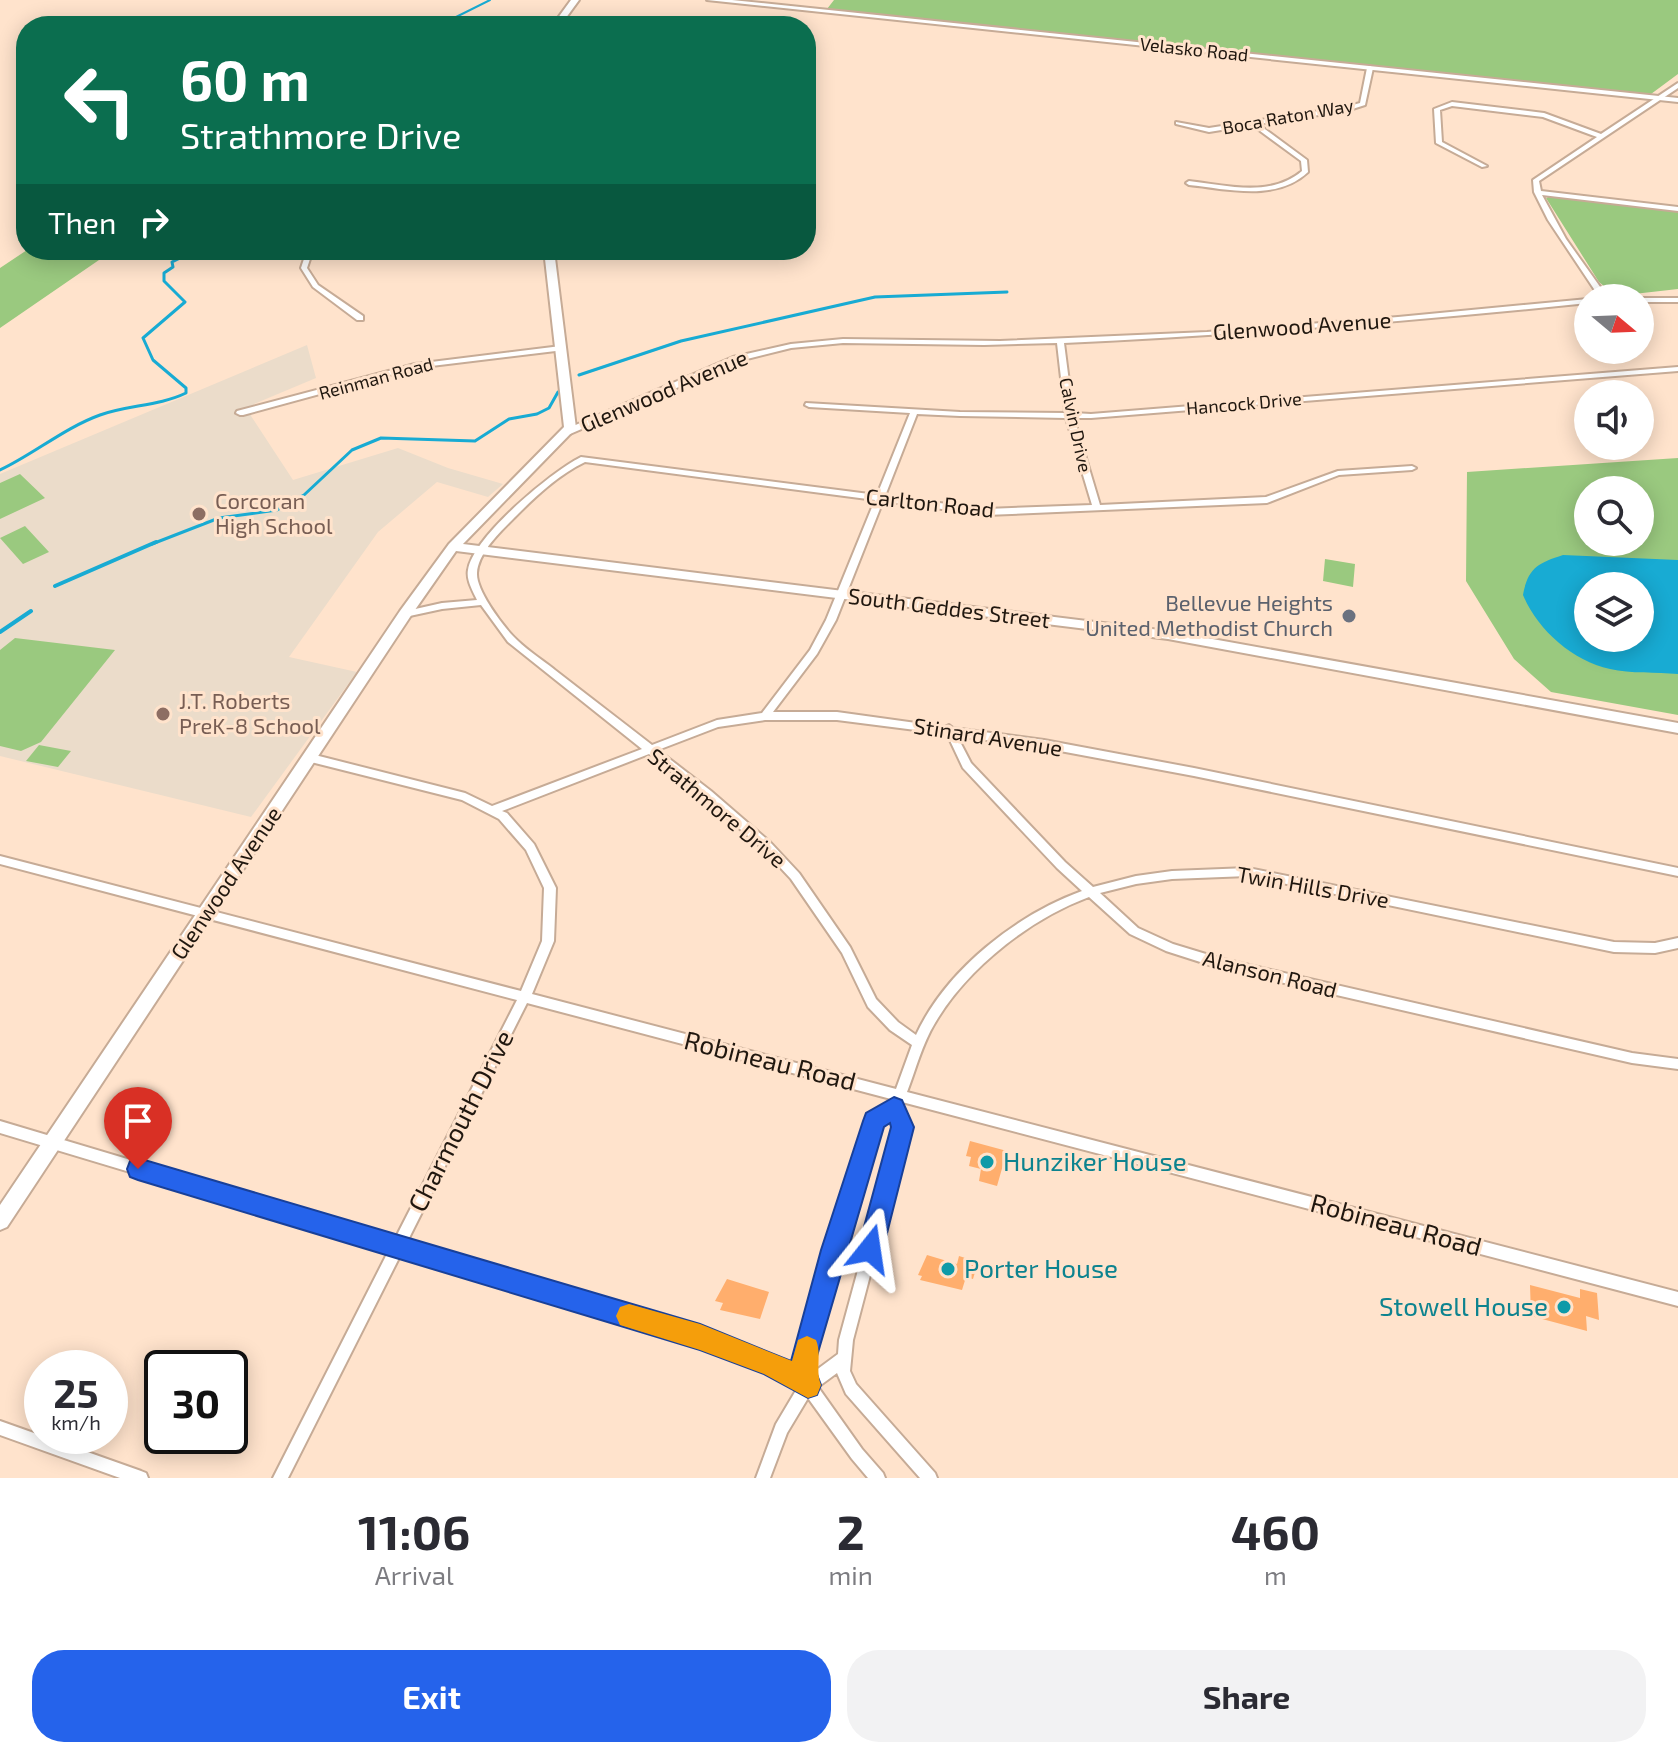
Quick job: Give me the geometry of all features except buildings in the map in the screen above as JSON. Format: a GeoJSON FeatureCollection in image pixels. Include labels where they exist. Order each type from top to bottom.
{"type":"FeatureCollection","features":[{"type":"Feature","properties":{"kind":"street","name":"Velasko Road"},"geometry":{"type":"LineString","coordinates":[[711,0],[1678,100]]}},
{"type":"Feature","properties":{"kind":"street","name":"Boca Raton Way"},"geometry":{"type":"LineString","coordinates":[[1178,123],[1209,130],[1346,109],[1363,104],[1370,68]]}},
{"type":"Feature","properties":{"kind":"street"},"geometry":{"type":"LineString","coordinates":[[1594,284],[1559,232],[1534,185],[1540,175],[1678,85]]}},
{"type":"Feature","properties":{"kind":"street"},"geometry":{"type":"LineString","coordinates":[[1484,166],[1439,143],[1437,109],[1452,104],[1544,115],[1600,136]]}},
{"type":"Feature","properties":{"kind":"street"},"geometry":{"type":"LineString","coordinates":[[1189,183],[1259,189],[1281,187],[1297,180],[1305,172],[1304,160],[1254,124]]}},
{"type":"Feature","properties":{"kind":"street"},"geometry":{"type":"LineString","coordinates":[[1537,192],[1678,209]]}},
{"type":"Feature","properties":{"kind":"street"},"geometry":{"type":"LineString","coordinates":[[307,260],[304,268],[311,281],[360,318]]}},
{"type":"Feature","properties":{"kind":"street"},"geometry":{"type":"LineString","coordinates":[[550,260],[570,420],[567,432]]}},
{"type":"Feature","properties":{"kind":"street"},"geometry":{"type":"LineString","coordinates":[[1654,300],[1678,300]]}},
{"type":"Feature","properties":{"kind":"street","name":"Glenwood Avenue"},"geometry":{"type":"LineString","coordinates":[[0,1221],[405,614],[453,547],[567,432],[736,359],[792,344],[842,339],[962,343],[1060,341],[1336,324],[1574,302]]}},
{"type":"Feature","properties":{"kind":"street","name":"Calvin Drive"},"geometry":{"type":"LineString","coordinates":[[1060,341],[1069,416],[1097,508]]}},
{"type":"Feature","properties":{"kind":"street","name":"Reinman Road"},"geometry":{"type":"LineString","coordinates":[[240,413],[415,366],[561,348]]}},
{"type":"Feature","properties":{"kind":"street","name":"Hancock Drive"},"geometry":{"type":"LineString","coordinates":[[809,405],[914,412],[1069,416],[1125,414],[1678,369]]}},
{"type":"Feature","properties":{"kind":"street"},"geometry":{"type":"LineString","coordinates":[[765,716],[814,652],[841,594],[914,412]]}},
{"type":"Feature","properties":{"kind":"street","name":"Carlton Road"},"geometry":{"type":"LineString","coordinates":[[481,550],[533,497],[567,468],[584,459],[986,512],[1267,500],[1338,473],[1412,468]]}},
{"type":"Feature","properties":{"kind":"street","name":"South Geddes Street"},"geometry":{"type":"LineString","coordinates":[[453,547],[1208,642],[1678,728]]}},
{"type":"Feature","properties":{"kind":"street","name":"Strathmore Drive"},"geometry":{"type":"LineString","coordinates":[[481,550],[471,568],[472,578],[484,602],[511,640],[731,815],[795,876],[846,950],[872,1003],[894,1026],[917,1042]]}},
{"type":"Feature","properties":{"kind":"street"},"geometry":{"type":"LineString","coordinates":[[405,614],[484,602]]}},
{"type":"Feature","properties":{"kind":"street","name":"Stinard Avenue"},"geometry":{"type":"LineString","coordinates":[[493,810],[717,724],[765,716],[837,716],[949,729],[1194,772],[1678,872]]}},
{"type":"Feature","properties":{"kind":"street","name":"Alanson Road"},"geometry":{"type":"LineString","coordinates":[[949,729],[967,765],[1061,865],[1134,931],[1152,941],[1195,956],[1632,1058],[1678,1064]]}},
{"type":"Feature","properties":{"kind":"street"},"geometry":{"type":"LineString","coordinates":[[311,758],[465,797],[493,810]]}},
{"type":"Feature","properties":{"kind":"street","name":"Charmouth Drive"},"geometry":{"type":"LineString","coordinates":[[280,1478],[524,998],[548,941],[550,888],[530,847],[503,816],[493,810]]}},
{"type":"Feature","properties":{"kind":"street","name":"Robineau Road"},"geometry":{"type":"LineString","coordinates":[[0,860],[896,1100],[1678,1299]]}},
{"type":"Feature","properties":{"kind":"street","name":"Twin Hills Drive"},"geometry":{"type":"LineString","coordinates":[[896,1100],[917,1042],[932,1016],[961,979],[994,946],[1033,917],[1091,890],[1151,876],[1200,871],[1248,872],[1614,947],[1655,948],[1678,943]]}},
{"type":"Feature","properties":{"kind":"street"},"geometry":{"type":"LineString","coordinates":[[878,1478],[808,1385],[803,1372],[834,1250],[874,1121],[896,1100],[903,1127],[843,1359],[843,1371],[851,1389],[930,1478]]}},
{"type":"Feature","properties":{"kind":"street"},"geometry":{"type":"LineString","coordinates":[[0,1127],[700,1337],[771,1364],[808,1385]]}},
{"type":"Feature","properties":{"kind":"street"},"geometry":{"type":"LineString","coordinates":[[763,1478],[781,1429],[808,1385],[843,1359]]}},
{"type":"Feature","properties":{"kind":"street"},"geometry":{"type":"LineString","coordinates":[[0,1428],[141,1478]]}},
{"type":"Feature","properties":{"kind":"shaded area","name":"Corcoran High School"},"geometry":{"type":"Polygon","coordinates":[[[307,345],[316,378],[254,404],[251,416],[293,480],[398,448],[448,468],[503,484],[488,497],[437,482],[378,532],[289,657],[357,672],[251,817],[0,756],[0,474],[307,345]]]}},
{"type":"Feature","properties":{"kind":"green space"},"geometry":{"type":"Polygon","coordinates":[[[834,0],[1678,0],[1678,74],[1651,94],[827,9],[834,0]]]}},
{"type":"Feature","properties":{"kind":"green space"},"geometry":{"type":"Polygon","coordinates":[[[1551,196],[1678,211],[1678,289],[1654,292],[1654,284],[1601,284],[1546,198],[1551,196]]]}},
{"type":"Feature","properties":{"kind":"green space"},"geometry":{"type":"Polygon","coordinates":[[[16,257],[16,260],[99,260],[0,328],[0,268],[16,257]]]}},
{"type":"Feature","properties":{"kind":"green space"},"geometry":{"type":"Polygon","coordinates":[[[1678,458],[1678,715],[1551,692],[1514,659],[1466,581],[1467,472],[1678,458]]]}},
{"type":"Feature","properties":{"kind":"green space"},"geometry":{"type":"Polygon","coordinates":[[[20,474],[45,498],[0,519],[0,483],[20,474]]]}},
{"type":"Feature","properties":{"kind":"green space"},"geometry":{"type":"Polygon","coordinates":[[[25,526],[49,552],[23,564],[0,538],[25,526]]]}},
{"type":"Feature","properties":{"kind":"green space"},"geometry":{"type":"Polygon","coordinates":[[[1325,559],[1355,564],[1353,587],[1323,581],[1325,559]]]}},
{"type":"Feature","properties":{"kind":"green space"},"geometry":{"type":"Polygon","coordinates":[[[15,638],[115,650],[41,742],[21,751],[0,746],[0,650],[15,638]]]}},
{"type":"Feature","properties":{"kind":"green space"},"geometry":{"type":"Polygon","coordinates":[[[39,745],[71,751],[58,767],[26,761],[39,745]]]}},
{"type":"Feature","properties":{"kind":"water"},"geometry":{"type":"Polygon","coordinates":[[[1563,555],[1678,560],[1678,674],[1610,669],[1569,651],[1537,620],[1523,595],[1528,578],[1541,564],[1563,555]]]}},
{"type":"Feature","properties":{"kind":"waterway"},"geometry":{"type":"LineString","coordinates":[[458,16],[490,0]]}},
{"type":"Feature","properties":{"kind":"waterway"},"geometry":{"type":"LineString","coordinates":[[0,470],[87,420],[186,393],[186,388],[153,360],[143,338],[185,302],[164,281],[164,273],[173,267],[172,262],[176,260]]}},
{"type":"Feature","properties":{"kind":"waterway"},"geometry":{"type":"LineString","coordinates":[[579,375],[681,341],[875,297],[1007,292]]}},
{"type":"Feature","properties":{"kind":"waterway"},"geometry":{"type":"LineString","coordinates":[[152,544],[219,518],[277,510],[304,495],[352,450],[381,438],[475,441],[509,419],[537,414],[549,408],[558,392]]}},
{"type":"Feature","properties":{"kind":"waterway"},"geometry":{"type":"LineString","coordinates":[[55,586],[156,542]]}},
{"type":"Feature","properties":{"kind":"waterway"},"geometry":{"type":"LineString","coordinates":[[0,632],[31,611]]}},
{"type":"Feature","properties":{"kind":"slow traffic"},"geometry":{"type":"LineString","coordinates":[[629,1316],[700,1337],[771,1364],[808,1385],[803,1372],[807,1349]]}},
{"type":"Feature","properties":{"kind":"place","name":"Corcoran High School"},"geometry":{"type":"Point","coordinates":[199,514]}},
{"type":"Feature","properties":{"kind":"place","name":"Bellevue Heights United Methodist Church"},"geometry":{"type":"Point","coordinates":[1349,616]}},
{"type":"Feature","properties":{"kind":"place","name":"J.T. Roberts PreK-8 School"},"geometry":{"type":"Point","coordinates":[163,714]}},
{"type":"Feature","properties":{"kind":"place","name":"Hunziker House"},"geometry":{"type":"Point","coordinates":[987,1162]}},
{"type":"Feature","properties":{"kind":"place","name":"Porter House"},"geometry":{"type":"Point","coordinates":[948,1269]}},
{"type":"Feature","properties":{"kind":"place","name":"Stowell House"},"geometry":{"type":"Point","coordinates":[1564,1307]}},
{"type":"Feature","properties":{"kind":"route"},"geometry":{"type":"LineString","coordinates":[[138,1169],[700,1337],[771,1364],[808,1385],[803,1372],[805,1356],[834,1250],[874,1121],[894,1107],[903,1127],[870,1249]]}}]}
